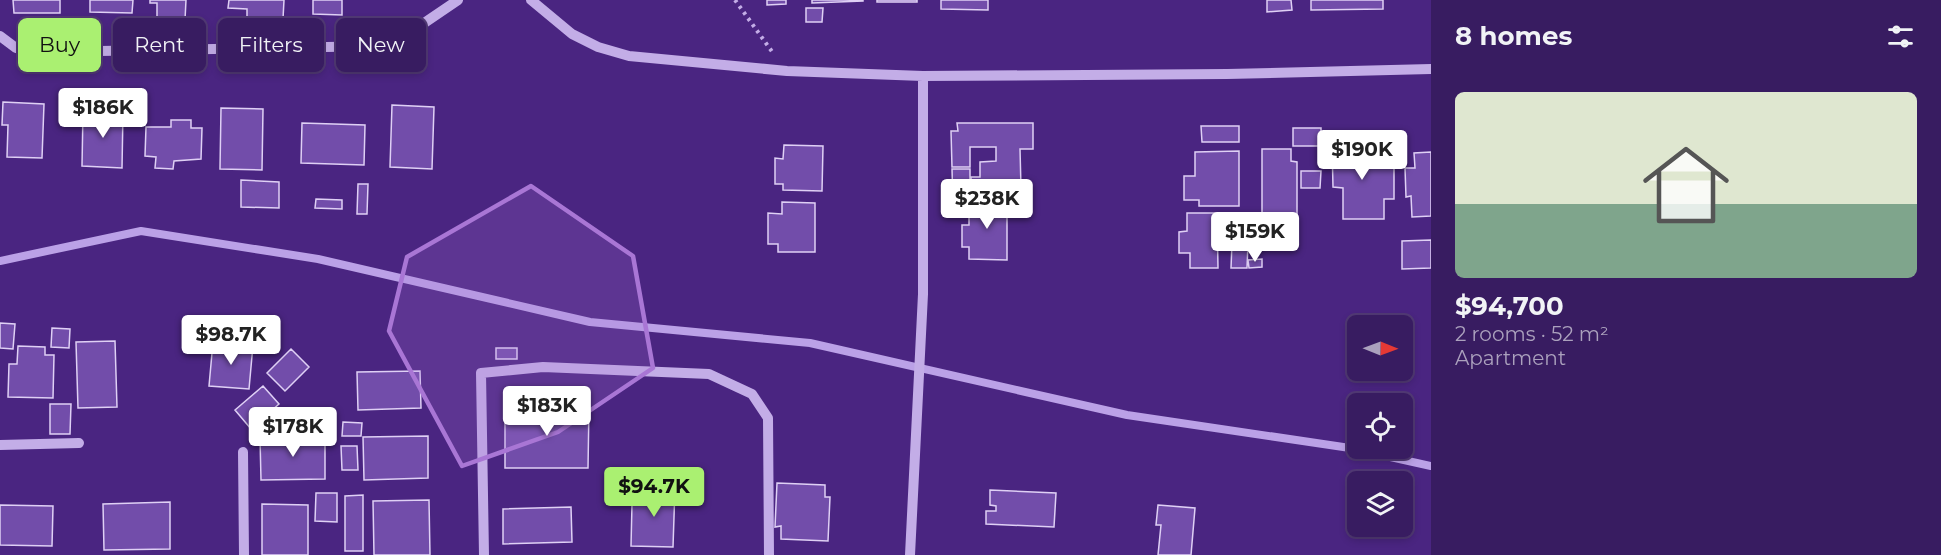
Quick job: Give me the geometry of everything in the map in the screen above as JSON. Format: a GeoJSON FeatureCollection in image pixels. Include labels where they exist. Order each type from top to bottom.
{"type":"FeatureCollection","features":[{"type":"Feature","properties":{"kind":"street"},"geometry":{"type":"LineString","coordinates":[[0,36],[16,48],[43,52],[384,46],[408,34],[459,0]]}},
{"type":"Feature","properties":{"kind":"street"},"geometry":{"type":"LineString","coordinates":[[531,0],[572,34],[598,47],[629,56],[787,71],[923,76],[1227,74],[1431,69]]}},
{"type":"Feature","properties":{"kind":"street"},"geometry":{"type":"LineString","coordinates":[[910,555],[923,294],[923,76]]}},
{"type":"Feature","properties":{"kind":"street"},"geometry":{"type":"LineString","coordinates":[[484,555],[481,373],[543,367],[709,374],[752,394],[768,418],[770,555]]}},
{"type":"Feature","properties":{"kind":"street"},"geometry":{"type":"LineString","coordinates":[[0,445],[79,443]]}},
{"type":"Feature","properties":{"kind":"street"},"geometry":{"type":"LineString","coordinates":[[243,452],[244,555]]}},
{"type":"Feature","properties":{"kind":"path"},"geometry":{"type":"LineString","coordinates":[[735,0],[787,71]]}},
{"type":"Feature","properties":{"kind":"highlighted area"},"geometry":{"type":"Polygon","coordinates":[[[531,186],[633,256],[653,368],[558,432],[462,466],[389,331],[407,257],[531,186]]]}},
{"type":"Feature","properties":{"kind":"building"},"geometry":{"type":"Polygon","coordinates":[[[13,0],[60,0],[60,13],[14,13],[13,0]]]}},
{"type":"Feature","properties":{"kind":"building"},"geometry":{"type":"Polygon","coordinates":[[[90,0],[133,0],[132,13],[90,12],[90,0]]]}},
{"type":"Feature","properties":{"kind":"building"},"geometry":{"type":"Polygon","coordinates":[[[150,0],[186,0],[185,18],[157,18],[157,3],[150,3],[150,0]]]}},
{"type":"Feature","properties":{"kind":"building"},"geometry":{"type":"Polygon","coordinates":[[[229,0],[284,0],[283,18],[247,17],[247,9],[228,8],[229,0]]]}},
{"type":"Feature","properties":{"kind":"building"},"geometry":{"type":"Polygon","coordinates":[[[313,0],[342,0],[342,15],[313,14],[313,0]]]}},
{"type":"Feature","properties":{"kind":"building"},"geometry":{"type":"Polygon","coordinates":[[[767,0],[786,0],[786,4],[767,5],[767,0]]]}},
{"type":"Feature","properties":{"kind":"building"},"geometry":{"type":"Polygon","coordinates":[[[812,0],[863,0],[863,1],[812,3],[812,0]]]}},
{"type":"Feature","properties":{"kind":"building"},"geometry":{"type":"Polygon","coordinates":[[[877,0],[917,0],[917,2],[877,2],[877,0]]]}},
{"type":"Feature","properties":{"kind":"building"},"geometry":{"type":"Polygon","coordinates":[[[941,0],[988,0],[988,10],[941,9],[941,0]]]}},
{"type":"Feature","properties":{"kind":"building"},"geometry":{"type":"Polygon","coordinates":[[[1267,0],[1291,0],[1292,10],[1267,12],[1267,0]]]}},
{"type":"Feature","properties":{"kind":"building"},"geometry":{"type":"Polygon","coordinates":[[[1311,0],[1383,0],[1383,9],[1311,10],[1311,0]]]}},
{"type":"Feature","properties":{"kind":"building"},"geometry":{"type":"Polygon","coordinates":[[[806,8],[823,8],[822,22],[806,22],[806,8]]]}},
{"type":"Feature","properties":{"kind":"building"},"geometry":{"type":"Polygon","coordinates":[[[3,102],[44,104],[42,158],[7,157],[8,125],[2,125],[3,102]]]}},
{"type":"Feature","properties":{"kind":"building"},"geometry":{"type":"Polygon","coordinates":[[[392,105],[434,107],[432,169],[390,167],[392,105]]]}},
{"type":"Feature","properties":{"kind":"building"},"geometry":{"type":"Polygon","coordinates":[[[221,108],[263,109],[262,170],[220,169],[221,108]]]}},
{"type":"Feature","properties":{"kind":"building"},"geometry":{"type":"Polygon","coordinates":[[[83,111],[123,112],[122,168],[82,166],[83,111]]]}},
{"type":"Feature","properties":{"kind":"building"},"geometry":{"type":"Polygon","coordinates":[[[171,120],[191,120],[191,128],[202,128],[201,159],[174,161],[173,169],[155,168],[156,157],[145,156],[146,127],[171,127],[171,120]]]}},
{"type":"Feature","properties":{"kind":"building"},"geometry":{"type":"Polygon","coordinates":[[[302,123],[365,125],[364,165],[301,163],[302,123]]]}},
{"type":"Feature","properties":{"kind":"building"},"geometry":{"type":"Polygon","coordinates":[[[957,123],[1033,123],[1033,149],[1020,149],[1021,188],[972,189],[971,177],[980,177],[980,162],[996,161],[996,147],[970,147],[970,167],[952,167],[951,131],[958,131],[957,123]]]}},
{"type":"Feature","properties":{"kind":"building"},"geometry":{"type":"Polygon","coordinates":[[[1201,126],[1239,126],[1239,142],[1202,142],[1201,126]]]}},
{"type":"Feature","properties":{"kind":"building"},"geometry":{"type":"Polygon","coordinates":[[[1293,128],[1321,128],[1321,146],[1293,146],[1293,128]]]}},
{"type":"Feature","properties":{"kind":"building"},"geometry":{"type":"Polygon","coordinates":[[[784,145],[823,146],[822,191],[783,190],[783,184],[775,184],[775,158],[783,159],[784,145]]]}},
{"type":"Feature","properties":{"kind":"building"},"geometry":{"type":"Polygon","coordinates":[[[1381,145],[1381,167],[1394,167],[1394,199],[1384,199],[1384,219],[1343,219],[1343,188],[1333,187],[1332,146],[1381,145]]]}},
{"type":"Feature","properties":{"kind":"building"},"geometry":{"type":"Polygon","coordinates":[[[1262,149],[1291,149],[1291,161],[1297,162],[1297,217],[1262,217],[1262,149]]]}},
{"type":"Feature","properties":{"kind":"building"},"geometry":{"type":"Polygon","coordinates":[[[1239,151],[1239,206],[1199,206],[1199,200],[1184,200],[1184,176],[1195,176],[1195,152],[1239,151]]]}},
{"type":"Feature","properties":{"kind":"building"},"geometry":{"type":"Polygon","coordinates":[[[1431,152],[1431,216],[1412,217],[1411,196],[1406,197],[1405,168],[1415,168],[1414,153],[1431,152]]]}},
{"type":"Feature","properties":{"kind":"building"},"geometry":{"type":"Polygon","coordinates":[[[952,169],[970,169],[970,197],[967,197],[966,204],[953,204],[952,169]]]}},
{"type":"Feature","properties":{"kind":"building"},"geometry":{"type":"Polygon","coordinates":[[[1301,171],[1321,171],[1320,188],[1301,188],[1301,171]]]}},
{"type":"Feature","properties":{"kind":"building"},"geometry":{"type":"Polygon","coordinates":[[[241,180],[279,182],[279,208],[241,207],[241,180]]]}},
{"type":"Feature","properties":{"kind":"building"},"geometry":{"type":"Polygon","coordinates":[[[358,184],[368,184],[367,214],[357,214],[358,184]]]}},
{"type":"Feature","properties":{"kind":"building"},"geometry":{"type":"Polygon","coordinates":[[[316,199],[342,200],[342,209],[315,208],[316,199]]]}},
{"type":"Feature","properties":{"kind":"building"},"geometry":{"type":"Polygon","coordinates":[[[969,199],[1007,199],[1007,260],[969,259],[969,247],[962,247],[962,225],[969,225],[969,199]]]}},
{"type":"Feature","properties":{"kind":"building"},"geometry":{"type":"Polygon","coordinates":[[[782,202],[815,203],[815,252],[778,252],[778,244],[768,244],[768,213],[782,214],[782,202]]]}},
{"type":"Feature","properties":{"kind":"building"},"geometry":{"type":"Polygon","coordinates":[[[1187,213],[1217,213],[1218,268],[1190,268],[1190,253],[1179,253],[1179,232],[1187,231],[1187,213]]]}},
{"type":"Feature","properties":{"kind":"building"},"geometry":{"type":"Polygon","coordinates":[[[1248,222],[1261,222],[1261,248],[1250,248],[1250,241],[1239,241],[1239,231],[1248,231],[1248,222]]]}},
{"type":"Feature","properties":{"kind":"building"},"geometry":{"type":"Polygon","coordinates":[[[1431,240],[1431,268],[1402,269],[1402,241],[1431,240]]]}},
{"type":"Feature","properties":{"kind":"building"},"geometry":{"type":"Polygon","coordinates":[[[1232,243],[1248,243],[1247,268],[1231,268],[1232,243]]]}},
{"type":"Feature","properties":{"kind":"building"},"geometry":{"type":"Polygon","coordinates":[[[1262,259],[1262,267],[1249,268],[1248,260],[1262,259]]]}},
{"type":"Feature","properties":{"kind":"building"},"geometry":{"type":"Polygon","coordinates":[[[0,323],[15,324],[13,349],[0,348],[0,323]]]}},
{"type":"Feature","properties":{"kind":"building"},"geometry":{"type":"Polygon","coordinates":[[[52,328],[70,329],[69,348],[51,347],[52,328]]]}},
{"type":"Feature","properties":{"kind":"building"},"geometry":{"type":"Polygon","coordinates":[[[115,341],[117,407],[78,408],[76,342],[115,341]]]}},
{"type":"Feature","properties":{"kind":"building"},"geometry":{"type":"Polygon","coordinates":[[[213,342],[253,345],[249,389],[209,386],[213,342]]]}},
{"type":"Feature","properties":{"kind":"building"},"geometry":{"type":"Polygon","coordinates":[[[18,346],[45,347],[45,355],[54,355],[53,398],[8,397],[9,364],[17,364],[18,346]]]}},
{"type":"Feature","properties":{"kind":"building"},"geometry":{"type":"Polygon","coordinates":[[[496,348],[517,348],[517,359],[496,359],[496,348]]]}},
{"type":"Feature","properties":{"kind":"building"},"geometry":{"type":"Polygon","coordinates":[[[291,349],[309,367],[285,391],[267,373],[291,349]]]}},
{"type":"Feature","properties":{"kind":"building"},"geometry":{"type":"Polygon","coordinates":[[[420,371],[421,408],[358,410],[357,372],[420,371]]]}},
{"type":"Feature","properties":{"kind":"building"},"geometry":{"type":"Polygon","coordinates":[[[263,386],[279,404],[251,429],[235,410],[263,386]]]}},
{"type":"Feature","properties":{"kind":"building"},"geometry":{"type":"Polygon","coordinates":[[[50,404],[71,404],[70,434],[50,434],[50,404]]]}},
{"type":"Feature","properties":{"kind":"building"},"geometry":{"type":"Polygon","coordinates":[[[505,406],[589,407],[588,468],[505,468],[505,406]]]}},
{"type":"Feature","properties":{"kind":"building"},"geometry":{"type":"Polygon","coordinates":[[[343,422],[362,423],[361,436],[342,436],[343,422]]]}},
{"type":"Feature","properties":{"kind":"building"},"geometry":{"type":"Polygon","coordinates":[[[428,436],[428,478],[364,480],[363,437],[428,436]]]}},
{"type":"Feature","properties":{"kind":"building"},"geometry":{"type":"Polygon","coordinates":[[[325,437],[325,479],[261,480],[260,438],[325,437]]]}},
{"type":"Feature","properties":{"kind":"building"},"geometry":{"type":"Polygon","coordinates":[[[341,446],[357,446],[358,470],[342,470],[341,446]]]}},
{"type":"Feature","properties":{"kind":"building"},"geometry":{"type":"Polygon","coordinates":[[[777,483],[825,485],[825,497],[830,497],[828,541],[781,539],[781,526],[775,527],[777,483]]]}},
{"type":"Feature","properties":{"kind":"building"},"geometry":{"type":"Polygon","coordinates":[[[648,486],[675,487],[673,547],[631,546],[632,504],[639,504],[639,495],[648,495],[648,486]]]}},
{"type":"Feature","properties":{"kind":"building"},"geometry":{"type":"Polygon","coordinates":[[[990,490],[1056,493],[1054,527],[986,524],[986,511],[996,511],[996,506],[990,505],[990,490]]]}},
{"type":"Feature","properties":{"kind":"building"},"geometry":{"type":"Polygon","coordinates":[[[316,493],[337,493],[337,522],[315,521],[316,493]]]}},
{"type":"Feature","properties":{"kind":"building"},"geometry":{"type":"Polygon","coordinates":[[[363,495],[363,551],[345,551],[345,496],[363,495]]]}},
{"type":"Feature","properties":{"kind":"building"},"geometry":{"type":"Polygon","coordinates":[[[429,500],[430,555],[374,555],[373,501],[429,500]]]}},
{"type":"Feature","properties":{"kind":"building"},"geometry":{"type":"Polygon","coordinates":[[[170,502],[170,549],[104,550],[103,504],[170,502]]]}},
{"type":"Feature","properties":{"kind":"building"},"geometry":{"type":"Polygon","coordinates":[[[262,504],[308,505],[308,555],[262,555],[262,504]]]}},
{"type":"Feature","properties":{"kind":"building"},"geometry":{"type":"Polygon","coordinates":[[[0,505],[53,506],[52,546],[0,545],[0,505]]]}},
{"type":"Feature","properties":{"kind":"building"},"geometry":{"type":"Polygon","coordinates":[[[1158,505],[1195,508],[1191,555],[1158,555],[1161,525],[1156,525],[1158,505]]]}},
{"type":"Feature","properties":{"kind":"building"},"geometry":{"type":"Polygon","coordinates":[[[571,507],[572,542],[503,544],[503,509],[571,507]]]}},
{"type":"Feature","properties":{"kind":"waterway"},"geometry":{"type":"LineString","coordinates":[[0,261],[141,231],[318,259],[590,322],[810,343],[1127,415],[1350,448],[1431,466]]}}]}
